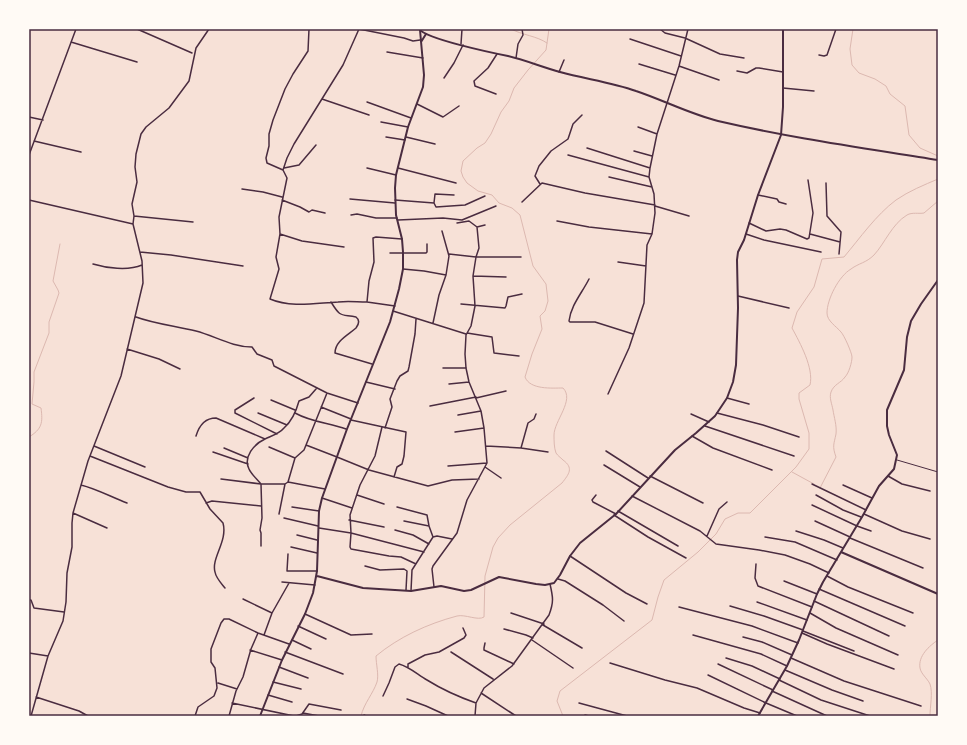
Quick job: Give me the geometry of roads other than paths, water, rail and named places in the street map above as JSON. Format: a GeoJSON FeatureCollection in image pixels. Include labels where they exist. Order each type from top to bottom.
{"type":"FeatureCollection","features":[{"type":"Feature","properties":{"kind":"street"},"geometry":{"type":"LineString","coordinates":[[29,155],[76,29]]}},
{"type":"Feature","properties":{"kind":"street"},"geometry":{"type":"LineString","coordinates":[[138,29],[192,53]]}},
{"type":"Feature","properties":{"kind":"street"},"geometry":{"type":"LineString","coordinates":[[31,716],[48,656],[61,627],[67,595],[67,573],[72,547],[72,523],[81,485],[90,456],[119,382],[143,283],[140,252],[133,224],[134,216],[132,204],[137,182],[135,167],[136,154],[141,134],[146,127],[169,108],[189,81],[196,48],[209,29]]}},
{"type":"Feature","properties":{"kind":"street"},"geometry":{"type":"LineString","coordinates":[[309,29],[308,51],[285,89],[269,134],[269,146],[266,163],[283,169],[299,165],[316,145]]}},
{"type":"Feature","properties":{"kind":"street"},"geometry":{"type":"LineString","coordinates":[[395,306],[367,302],[296,304],[270,298],[279,269],[276,257],[280,234],[278,220],[287,178],[283,169],[294,144],[343,65],[358,29],[413,41],[420,40]]}},
{"type":"Feature","properties":{"kind":"street"},"geometry":{"type":"LineString","coordinates":[[444,78],[454,63],[462,45],[462,29]]}},
{"type":"Feature","properties":{"kind":"street"},"geometry":{"type":"LineString","coordinates":[[516,58],[518,44],[522,35],[522,29]]}},
{"type":"Feature","properties":{"kind":"street"},"geometry":{"type":"LineString","coordinates":[[660,29],[666,33],[685,38],[720,54],[744,58]]}},
{"type":"Feature","properties":{"kind":"street"},"geometry":{"type":"LineString","coordinates":[[608,394],[629,348],[644,303],[647,245],[652,234],[655,206],[654,194],[649,177],[650,168],[657,134],[679,66],[688,29]]}},
{"type":"Feature","properties":{"kind":"street"},"geometry":{"type":"LineString","coordinates":[[317,576],[363,588],[406,591],[441,586],[464,591],[471,590],[499,577],[536,584],[550,584],[558,579],[570,556],[586,537],[615,515],[674,450],[705,426],[718,413],[727,398],[736,365],[738,252],[746,234],[758,195],[781,135],[783,29]]}},
{"type":"Feature","properties":{"kind":"street"},"geometry":{"type":"LineString","coordinates":[[819,55],[827,55],[836,29]]}},
{"type":"Feature","properties":{"kind":"street"},"geometry":{"type":"LineString","coordinates":[[419,30],[426,34],[462,45],[516,58],[559,72],[622,86],[718,121],[781,135],[938,159]]}},
{"type":"Feature","properties":{"kind":"street"},"geometry":{"type":"LineString","coordinates":[[260,716],[285,652],[305,614],[315,585],[317,576],[319,511],[322,498],[395,306],[403,268],[402,239],[395,203],[396,175],[408,127],[424,81],[419,30]]}},
{"type":"Feature","properties":{"kind":"street"},"geometry":{"type":"LineString","coordinates":[[421,44],[426,34]]}},
{"type":"Feature","properties":{"kind":"street"},"geometry":{"type":"LineString","coordinates":[[630,39],[681,56]]}},
{"type":"Feature","properties":{"kind":"street"},"geometry":{"type":"LineString","coordinates":[[71,42],[137,62]]}},
{"type":"Feature","properties":{"kind":"street"},"geometry":{"type":"LineString","coordinates":[[386,52],[422,58]]}},
{"type":"Feature","properties":{"kind":"street"},"geometry":{"type":"LineString","coordinates":[[496,94],[475,86],[474,81],[492,63],[497,54]]}},
{"type":"Feature","properties":{"kind":"street"},"geometry":{"type":"LineString","coordinates":[[559,72],[564,60]]}},
{"type":"Feature","properties":{"kind":"street"},"geometry":{"type":"LineString","coordinates":[[639,64],[676,75]]}},
{"type":"Feature","properties":{"kind":"street"},"geometry":{"type":"LineString","coordinates":[[679,66],[719,80]]}},
{"type":"Feature","properties":{"kind":"street"},"geometry":{"type":"LineString","coordinates":[[737,71],[747,73],[759,68],[783,72]]}},
{"type":"Feature","properties":{"kind":"street"},"geometry":{"type":"LineString","coordinates":[[783,88],[814,91]]}},
{"type":"Feature","properties":{"kind":"street"},"geometry":{"type":"LineString","coordinates":[[322,99],[369,115]]}},
{"type":"Feature","properties":{"kind":"street"},"geometry":{"type":"LineString","coordinates":[[367,102],[411,118]]}},
{"type":"Feature","properties":{"kind":"street"},"geometry":{"type":"LineString","coordinates":[[417,104],[443,117],[459,106]]}},
{"type":"Feature","properties":{"kind":"street"},"geometry":{"type":"LineString","coordinates":[[540,184],[535,176],[539,166],[551,151],[568,139],[574,124],[582,115]]}},
{"type":"Feature","properties":{"kind":"street"},"geometry":{"type":"LineString","coordinates":[[29,117],[43,120]]}},
{"type":"Feature","properties":{"kind":"street"},"geometry":{"type":"LineString","coordinates":[[381,122],[408,127]]}},
{"type":"Feature","properties":{"kind":"street"},"geometry":{"type":"LineString","coordinates":[[638,127],[657,134]]}},
{"type":"Feature","properties":{"kind":"street"},"geometry":{"type":"LineString","coordinates":[[386,137],[406,138],[435,144]]}},
{"type":"Feature","properties":{"kind":"street"},"geometry":{"type":"LineString","coordinates":[[34,141],[80,152]]}},
{"type":"Feature","properties":{"kind":"street"},"geometry":{"type":"LineString","coordinates":[[586,148],[650,168]]}},
{"type":"Feature","properties":{"kind":"street"},"geometry":{"type":"LineString","coordinates":[[634,151],[652,156]]}},
{"type":"Feature","properties":{"kind":"street"},"geometry":{"type":"LineString","coordinates":[[568,155],[649,177]]}},
{"type":"Feature","properties":{"kind":"street"},"geometry":{"type":"LineString","coordinates":[[367,168],[396,175]]}},
{"type":"Feature","properties":{"kind":"street"},"geometry":{"type":"LineString","coordinates":[[398,168],[456,183]]}},
{"type":"Feature","properties":{"kind":"street"},"geometry":{"type":"LineString","coordinates":[[609,177],[652,187]]}},
{"type":"Feature","properties":{"kind":"street"},"geometry":{"type":"LineString","coordinates":[[749,224],[766,231],[780,229],[786,230],[805,239],[809,238],[813,212],[808,180]]}},
{"type":"Feature","properties":{"kind":"street"},"geometry":{"type":"LineString","coordinates":[[522,202],[540,184],[543,183],[585,193],[655,206],[689,216]]}},
{"type":"Feature","properties":{"kind":"street"},"geometry":{"type":"LineString","coordinates":[[826,183],[827,216],[841,232],[839,254]]}},
{"type":"Feature","properties":{"kind":"street"},"geometry":{"type":"LineString","coordinates":[[242,189],[282,197]]}},
{"type":"Feature","properties":{"kind":"street"},"geometry":{"type":"LineString","coordinates":[[454,195],[435,194],[434,202],[436,207],[465,205],[485,196]]}},
{"type":"Feature","properties":{"kind":"street"},"geometry":{"type":"LineString","coordinates":[[758,195],[777,199],[779,202],[786,204]]}},
{"type":"Feature","properties":{"kind":"street"},"geometry":{"type":"LineString","coordinates":[[350,199],[395,203]]}},
{"type":"Feature","properties":{"kind":"street"},"geometry":{"type":"LineString","coordinates":[[29,200],[133,224]]}},
{"type":"Feature","properties":{"kind":"street"},"geometry":{"type":"LineString","coordinates":[[282,200],[309,212],[312,210],[325,212]]}},
{"type":"Feature","properties":{"kind":"street"},"geometry":{"type":"LineString","coordinates":[[395,200],[434,202]]}},
{"type":"Feature","properties":{"kind":"street"},"geometry":{"type":"LineString","coordinates":[[352,215],[357,214],[376,218],[397,219],[443,218],[462,220],[496,206]]}},
{"type":"Feature","properties":{"kind":"street"},"geometry":{"type":"LineString","coordinates":[[134,216],[193,222]]}},
{"type":"Feature","properties":{"kind":"street"},"geometry":{"type":"LineString","coordinates":[[434,587],[433,566],[460,528],[468,500],[487,463],[481,411],[466,368],[467,334],[471,326],[475,306],[473,276],[479,248],[477,229],[470,221],[457,223]]}},
{"type":"Feature","properties":{"kind":"street"},"geometry":{"type":"LineString","coordinates":[[557,221],[590,227],[652,234]]}},
{"type":"Feature","properties":{"kind":"street"},"geometry":{"type":"LineString","coordinates":[[477,229],[478,226],[485,225]]}},
{"type":"Feature","properties":{"kind":"street"},"geometry":{"type":"LineString","coordinates":[[433,324],[439,295],[446,275],[449,254],[442,231]]}},
{"type":"Feature","properties":{"kind":"street"},"geometry":{"type":"LineString","coordinates":[[280,234],[302,241],[344,248]]}},
{"type":"Feature","properties":{"kind":"street"},"geometry":{"type":"LineString","coordinates":[[746,234],[764,240],[821,252]]}},
{"type":"Feature","properties":{"kind":"street"},"geometry":{"type":"LineString","coordinates":[[810,234],[840,242]]}},
{"type":"Feature","properties":{"kind":"street"},"geometry":{"type":"LineString","coordinates":[[367,302],[369,281],[374,262],[373,238],[402,239]]}},
{"type":"Feature","properties":{"kind":"street"},"geometry":{"type":"LineString","coordinates":[[390,253],[426,253],[427,244]]}},
{"type":"Feature","properties":{"kind":"street"},"geometry":{"type":"LineString","coordinates":[[140,252],[243,266]]}},
{"type":"Feature","properties":{"kind":"street"},"geometry":{"type":"LineString","coordinates":[[449,254],[476,257],[521,257]]}},
{"type":"Feature","properties":{"kind":"street"},"geometry":{"type":"LineString","coordinates":[[618,262],[646,266]]}},
{"type":"Feature","properties":{"kind":"street"},"geometry":{"type":"LineString","coordinates":[[92,264],[113,268],[137,267],[142,264]]}},
{"type":"Feature","properties":{"kind":"street"},"geometry":{"type":"LineString","coordinates":[[403,268],[446,275]]}},
{"type":"Feature","properties":{"kind":"street"},"geometry":{"type":"LineString","coordinates":[[473,276],[506,277]]}},
{"type":"Feature","properties":{"kind":"street"},"geometry":{"type":"LineString","coordinates":[[589,278],[583,291],[574,303],[569,317],[570,322],[595,322],[633,334]]}},
{"type":"Feature","properties":{"kind":"street"},"geometry":{"type":"LineString","coordinates":[[610,663],[665,680],[690,685],[759,715],[792,657],[817,594],[879,486],[894,468],[897,460],[896,452],[890,440],[888,430],[887,410],[904,370],[907,337],[911,321],[938,280]]}},
{"type":"Feature","properties":{"kind":"street"},"geometry":{"type":"LineString","coordinates":[[461,304],[505,308],[508,297],[522,294]]}},
{"type":"Feature","properties":{"kind":"street"},"geometry":{"type":"LineString","coordinates":[[738,296],[789,308]]}},
{"type":"Feature","properties":{"kind":"street"},"geometry":{"type":"LineString","coordinates":[[331,302],[339,314],[342,316],[356,316],[358,321],[356,328],[339,342],[335,348],[335,353],[373,364]]}},
{"type":"Feature","properties":{"kind":"street"},"geometry":{"type":"LineString","coordinates":[[393,311],[467,334],[492,337],[494,353],[519,356]]}},
{"type":"Feature","properties":{"kind":"street"},"geometry":{"type":"LineString","coordinates":[[135,317],[161,324],[194,330],[229,343],[252,347],[255,349],[255,352],[272,360],[274,366],[316,389],[358,403]]}},
{"type":"Feature","properties":{"kind":"street"},"geometry":{"type":"LineString","coordinates":[[416,319],[415,334],[408,371],[399,378],[390,398],[392,407],[383,428],[375,456],[360,485],[349,520],[351,549],[401,557],[416,564]]}},
{"type":"Feature","properties":{"kind":"street"},"geometry":{"type":"LineString","coordinates":[[127,349],[159,359],[180,370]]}},
{"type":"Feature","properties":{"kind":"street"},"geometry":{"type":"LineString","coordinates":[[442,368],[466,368]]}},
{"type":"Feature","properties":{"kind":"street"},"geometry":{"type":"LineString","coordinates":[[366,382],[395,389]]}},
{"type":"Feature","properties":{"kind":"street"},"geometry":{"type":"LineString","coordinates":[[449,384],[470,382]]}},
{"type":"Feature","properties":{"kind":"street"},"geometry":{"type":"LineString","coordinates":[[261,546],[261,484],[249,470],[248,458],[255,446],[265,439],[277,434],[287,425],[296,411],[299,401],[309,398],[316,389]]}},
{"type":"Feature","properties":{"kind":"street"},"geometry":{"type":"LineString","coordinates":[[430,406],[506,391]]}},
{"type":"Feature","properties":{"kind":"street"},"geometry":{"type":"LineString","coordinates":[[221,479],[261,484],[285,484],[288,482],[295,458],[304,450],[327,393]]}},
{"type":"Feature","properties":{"kind":"street"},"geometry":{"type":"LineString","coordinates":[[254,398],[236,410],[235,413],[277,434]]}},
{"type":"Feature","properties":{"kind":"street"},"geometry":{"type":"LineString","coordinates":[[727,398],[749,404]]}},
{"type":"Feature","properties":{"kind":"street"},"geometry":{"type":"LineString","coordinates":[[271,400],[296,411]]}},
{"type":"Feature","properties":{"kind":"street"},"geometry":{"type":"LineString","coordinates":[[321,407],[351,419],[383,428],[404,431],[406,433],[402,464],[397,467],[394,478]]}},
{"type":"Feature","properties":{"kind":"street"},"geometry":{"type":"LineString","coordinates":[[458,415],[481,411]]}},
{"type":"Feature","properties":{"kind":"street"},"geometry":{"type":"LineString","coordinates":[[258,413],[287,425]]}},
{"type":"Feature","properties":{"kind":"street"},"geometry":{"type":"LineString","coordinates":[[295,413],[315,422],[326,423],[347,429]]}},
{"type":"Feature","properties":{"kind":"street"},"geometry":{"type":"LineString","coordinates":[[718,413],[763,425],[799,437]]}},
{"type":"Feature","properties":{"kind":"street"},"geometry":{"type":"LineString","coordinates":[[521,448],[528,423],[534,419],[536,414]]}},
{"type":"Feature","properties":{"kind":"street"},"geometry":{"type":"LineString","coordinates":[[691,414],[709,422]]}},
{"type":"Feature","properties":{"kind":"street"},"geometry":{"type":"LineString","coordinates":[[196,436],[201,425],[208,419],[216,418],[265,439]]}},
{"type":"Feature","properties":{"kind":"street"},"geometry":{"type":"LineString","coordinates":[[705,426],[794,456]]}},
{"type":"Feature","properties":{"kind":"street"},"geometry":{"type":"LineString","coordinates":[[455,432],[484,428]]}},
{"type":"Feature","properties":{"kind":"street"},"geometry":{"type":"LineString","coordinates":[[692,436],[713,448],[750,460],[772,470]]}},
{"type":"Feature","properties":{"kind":"street"},"geometry":{"type":"LineString","coordinates":[[306,445],[369,470],[394,478],[432,486],[452,480],[479,479]]}},
{"type":"Feature","properties":{"kind":"street"},"geometry":{"type":"LineString","coordinates":[[94,446],[145,467]]}},
{"type":"Feature","properties":{"kind":"street"},"geometry":{"type":"LineString","coordinates":[[486,446],[521,448],[548,452]]}},
{"type":"Feature","properties":{"kind":"street"},"geometry":{"type":"LineString","coordinates":[[268,447],[295,458]]}},
{"type":"Feature","properties":{"kind":"street"},"geometry":{"type":"LineString","coordinates":[[224,448],[248,458]]}},
{"type":"Feature","properties":{"kind":"street"},"geometry":{"type":"LineString","coordinates":[[606,451],[649,477],[703,503]]}},
{"type":"Feature","properties":{"kind":"street"},"geometry":{"type":"LineString","coordinates":[[213,452],[248,464]]}},
{"type":"Feature","properties":{"kind":"street"},"geometry":{"type":"LineString","coordinates":[[90,456],[176,490],[200,492],[210,509],[224,526],[222,543],[217,554],[214,568],[215,574],[225,588]]}},
{"type":"Feature","properties":{"kind":"street"},"geometry":{"type":"LineString","coordinates":[[448,466],[487,463]]}},
{"type":"Feature","properties":{"kind":"street"},"geometry":{"type":"LineString","coordinates":[[604,465],[640,487]]}},
{"type":"Feature","properties":{"kind":"street"},"geometry":{"type":"LineString","coordinates":[[485,468],[501,478]]}},
{"type":"Feature","properties":{"kind":"street"},"geometry":{"type":"LineString","coordinates":[[888,476],[902,484],[930,491]]}},
{"type":"Feature","properties":{"kind":"street"},"geometry":{"type":"LineString","coordinates":[[288,482],[325,490]]}},
{"type":"Feature","properties":{"kind":"street"},"geometry":{"type":"LineString","coordinates":[[279,514],[285,484]]}},
{"type":"Feature","properties":{"kind":"street"},"geometry":{"type":"LineString","coordinates":[[812,484],[866,510]]}},
{"type":"Feature","properties":{"kind":"street"},"geometry":{"type":"LineString","coordinates":[[81,485],[93,488],[106,496],[126,504]]}},
{"type":"Feature","properties":{"kind":"street"},"geometry":{"type":"LineString","coordinates":[[843,485],[872,498]]}},
{"type":"Feature","properties":{"kind":"street"},"geometry":{"type":"LineString","coordinates":[[357,495],[384,504]]}},
{"type":"Feature","properties":{"kind":"street"},"geometry":{"type":"LineString","coordinates":[[596,495],[592,500],[593,502],[648,537],[686,558]]}},
{"type":"Feature","properties":{"kind":"street"},"geometry":{"type":"LineString","coordinates":[[816,495],[843,510],[862,517]]}},
{"type":"Feature","properties":{"kind":"street"},"geometry":{"type":"LineString","coordinates":[[632,496],[707,536],[718,544],[785,555],[829,573]]}},
{"type":"Feature","properties":{"kind":"street"},"geometry":{"type":"LineString","coordinates":[[322,498],[352,508]]}},
{"type":"Feature","properties":{"kind":"street"},"geometry":{"type":"LineString","coordinates":[[206,502],[261,506]]}},
{"type":"Feature","properties":{"kind":"street"},"geometry":{"type":"LineString","coordinates":[[707,536],[719,509],[727,502]]}},
{"type":"Feature","properties":{"kind":"street"},"geometry":{"type":"LineString","coordinates":[[812,506],[871,531]]}},
{"type":"Feature","properties":{"kind":"street"},"geometry":{"type":"LineString","coordinates":[[292,507],[319,511]]}},
{"type":"Feature","properties":{"kind":"street"},"geometry":{"type":"LineString","coordinates":[[397,507],[427,515],[433,537]]}},
{"type":"Feature","properties":{"kind":"street"},"geometry":{"type":"LineString","coordinates":[[618,511],[678,546]]}},
{"type":"Feature","properties":{"kind":"street"},"geometry":{"type":"LineString","coordinates":[[74,513],[107,528]]}},
{"type":"Feature","properties":{"kind":"street"},"geometry":{"type":"LineString","coordinates":[[864,514],[902,531],[930,539]]}},
{"type":"Feature","properties":{"kind":"street"},"geometry":{"type":"LineString","coordinates":[[284,518],[318,527],[351,533],[424,552]]}},
{"type":"Feature","properties":{"kind":"street"},"geometry":{"type":"LineString","coordinates":[[349,520],[384,527]]}},
{"type":"Feature","properties":{"kind":"street"},"geometry":{"type":"LineString","coordinates":[[404,521],[429,526]]}},
{"type":"Feature","properties":{"kind":"street"},"geometry":{"type":"LineString","coordinates":[[815,521],[923,568]]}},
{"type":"Feature","properties":{"kind":"street"},"geometry":{"type":"LineString","coordinates":[[395,530],[413,535],[428,544]]}},
{"type":"Feature","properties":{"kind":"street"},"geometry":{"type":"LineString","coordinates":[[796,531],[824,540],[844,549]]}},
{"type":"Feature","properties":{"kind":"street"},"geometry":{"type":"LineString","coordinates":[[297,535],[317,540]]}},
{"type":"Feature","properties":{"kind":"street"},"geometry":{"type":"LineString","coordinates":[[411,591],[412,570],[433,537],[437,536],[453,539]]}},
{"type":"Feature","properties":{"kind":"street"},"geometry":{"type":"LineString","coordinates":[[765,537],[794,542],[837,560]]}},
{"type":"Feature","properties":{"kind":"street"},"geometry":{"type":"LineString","coordinates":[[291,547],[318,553]]}},
{"type":"Feature","properties":{"kind":"street"},"geometry":{"type":"LineString","coordinates":[[841,552],[938,594]]}},
{"type":"Feature","properties":{"kind":"street"},"geometry":{"type":"LineString","coordinates":[[288,554],[287,571],[317,571]]}},
{"type":"Feature","properties":{"kind":"street"},"geometry":{"type":"LineString","coordinates":[[570,556],[626,593],[647,604]]}},
{"type":"Feature","properties":{"kind":"street"},"geometry":{"type":"LineString","coordinates":[[756,564],[755,578],[758,586],[812,607]]}},
{"type":"Feature","properties":{"kind":"street"},"geometry":{"type":"LineString","coordinates":[[365,566],[380,570],[402,569],[406,571],[406,591]]}},
{"type":"Feature","properties":{"kind":"street"},"geometry":{"type":"LineString","coordinates":[[827,576],[848,587],[913,613]]}},
{"type":"Feature","properties":{"kind":"street"},"geometry":{"type":"LineString","coordinates":[[558,579],[564,581],[604,605],[624,621]]}},
{"type":"Feature","properties":{"kind":"street"},"geometry":{"type":"LineString","coordinates":[[784,581],[817,594]]}},
{"type":"Feature","properties":{"kind":"street"},"geometry":{"type":"LineString","coordinates":[[282,582],[315,585]]}},
{"type":"Feature","properties":{"kind":"street"},"geometry":{"type":"LineString","coordinates":[[264,635],[272,613],[289,583]]}},
{"type":"Feature","properties":{"kind":"street"},"geometry":{"type":"LineString","coordinates":[[475,716],[476,704],[484,688],[514,664],[549,615],[553,603],[550,584]]}},
{"type":"Feature","properties":{"kind":"street"},"geometry":{"type":"LineString","coordinates":[[820,589],[905,626]]}},
{"type":"Feature","properties":{"kind":"street"},"geometry":{"type":"LineString","coordinates":[[243,599],[272,613]]}},
{"type":"Feature","properties":{"kind":"street"},"geometry":{"type":"LineString","coordinates":[[29,600],[31,600],[34,608],[64,612]]}},
{"type":"Feature","properties":{"kind":"street"},"geometry":{"type":"LineString","coordinates":[[814,601],[889,636]]}},
{"type":"Feature","properties":{"kind":"street"},"geometry":{"type":"LineString","coordinates":[[756,602],[807,620]]}},
{"type":"Feature","properties":{"kind":"street"},"geometry":{"type":"LineString","coordinates":[[730,606],[764,616],[854,651]]}},
{"type":"Feature","properties":{"kind":"street"},"geometry":{"type":"LineString","coordinates":[[679,607],[752,626],[798,643]]}},
{"type":"Feature","properties":{"kind":"street"},"geometry":{"type":"LineString","coordinates":[[512,613],[543,624],[582,648]]}},
{"type":"Feature","properties":{"kind":"street"},"geometry":{"type":"LineString","coordinates":[[810,613],[836,628],[898,654]]}},
{"type":"Feature","properties":{"kind":"street"},"geometry":{"type":"LineString","coordinates":[[305,614],[351,635],[372,634]]}},
{"type":"Feature","properties":{"kind":"street"},"geometry":{"type":"LineString","coordinates":[[195,716],[198,707],[214,696],[217,683],[210,649],[224,619],[229,619],[258,633],[289,644]]}},
{"type":"Feature","properties":{"kind":"street"},"geometry":{"type":"LineString","coordinates":[[298,626],[326,638]]}},
{"type":"Feature","properties":{"kind":"street"},"geometry":{"type":"LineString","coordinates":[[408,667],[408,664],[425,654],[439,652],[464,638],[466,636],[463,628]]}},
{"type":"Feature","properties":{"kind":"street"},"geometry":{"type":"LineString","coordinates":[[504,628],[526,635],[573,668]]}},
{"type":"Feature","properties":{"kind":"street"},"geometry":{"type":"LineString","coordinates":[[803,631],[848,652],[894,669]]}},
{"type":"Feature","properties":{"kind":"street"},"geometry":{"type":"LineString","coordinates":[[229,716],[237,689],[243,677],[250,650],[258,633]]}},
{"type":"Feature","properties":{"kind":"street"},"geometry":{"type":"LineString","coordinates":[[693,635],[754,652],[787,666]]}},
{"type":"Feature","properties":{"kind":"street"},"geometry":{"type":"LineString","coordinates":[[743,637],[762,642],[844,681],[921,706]]}},
{"type":"Feature","properties":{"kind":"street"},"geometry":{"type":"LineString","coordinates":[[292,640],[311,649]]}},
{"type":"Feature","properties":{"kind":"street"},"geometry":{"type":"LineString","coordinates":[[485,643],[484,650],[514,664]]}},
{"type":"Feature","properties":{"kind":"street"},"geometry":{"type":"LineString","coordinates":[[250,650],[282,660]]}},
{"type":"Feature","properties":{"kind":"street"},"geometry":{"type":"LineString","coordinates":[[285,652],[342,674]]}},
{"type":"Feature","properties":{"kind":"street"},"geometry":{"type":"LineString","coordinates":[[451,652],[494,679]]}},
{"type":"Feature","properties":{"kind":"street"},"geometry":{"type":"LineString","coordinates":[[29,653],[48,656]]}},
{"type":"Feature","properties":{"kind":"street"},"geometry":{"type":"LineString","coordinates":[[726,658],[752,666],[821,700],[870,716]]}},
{"type":"Feature","properties":{"kind":"street"},"geometry":{"type":"LineString","coordinates":[[382,696],[397,665],[399,664],[408,667],[426,680],[447,692],[476,704]]}},
{"type":"Feature","properties":{"kind":"street"},"geometry":{"type":"LineString","coordinates":[[718,664],[827,716]]}},
{"type":"Feature","properties":{"kind":"street"},"geometry":{"type":"LineString","coordinates":[[279,668],[308,678]]}},
{"type":"Feature","properties":{"kind":"street"},"geometry":{"type":"LineString","coordinates":[[785,670],[832,690],[863,701]]}},
{"type":"Feature","properties":{"kind":"street"},"geometry":{"type":"LineString","coordinates":[[708,675],[796,716]]}},
{"type":"Feature","properties":{"kind":"street"},"geometry":{"type":"LineString","coordinates":[[273,682],[301,689]]}},
{"type":"Feature","properties":{"kind":"street"},"geometry":{"type":"LineString","coordinates":[[217,683],[237,689]]}},
{"type":"Feature","properties":{"kind":"street"},"geometry":{"type":"LineString","coordinates":[[481,694],[516,716]]}},
{"type":"Feature","properties":{"kind":"street"},"geometry":{"type":"LineString","coordinates":[[268,695],[292,702]]}},
{"type":"Feature","properties":{"kind":"street"},"geometry":{"type":"LineString","coordinates":[[36,697],[79,711],[88,716]]}},
{"type":"Feature","properties":{"kind":"street"},"geometry":{"type":"LineString","coordinates":[[407,699],[448,716]]}},
{"type":"Feature","properties":{"kind":"street"},"geometry":{"type":"LineString","coordinates":[[232,703],[295,716],[300,716],[309,704],[342,710]]}},
{"type":"Feature","properties":{"kind":"street"},"geometry":{"type":"LineString","coordinates":[[579,703],[627,716]]}},
{"type":"Feature","properties":{"kind":"street"},"geometry":{"type":"LineString","coordinates":[[303,713],[319,716]]}},
{"type":"Feature","properties":{"kind":"lane"},"geometry":{"type":"LineString","coordinates":[[897,460],[938,472]]}},
{"type":"Feature","properties":{"kind":"waterway"},"geometry":{"type":"LineString","coordinates":[[511,29],[547,43]]}},
{"type":"Feature","properties":{"kind":"waterway"},"geometry":{"type":"LineString","coordinates":[[361,716],[378,679],[376,656],[404,637],[435,623],[457,616],[478,618],[484,617],[485,576],[493,547],[498,538],[510,525],[562,483],[567,477],[569,471],[566,463],[556,453],[554,442],[555,429],[567,398],[566,393],[563,388],[536,386],[525,377],[542,329],[540,316],[545,311],[548,301],[546,284],[533,266],[520,215],[512,208],[499,203],[492,195],[478,191],[467,183],[461,171],[463,161],[485,143],[491,134],[501,112],[509,101],[514,88],[546,50],[549,29]]}},
{"type":"Feature","properties":{"kind":"waterway"},"geometry":{"type":"LineString","coordinates":[[853,29],[850,49],[852,65],[859,73],[875,79],[886,86],[890,94],[905,106],[909,135],[920,148],[938,156]]}},
{"type":"Feature","properties":{"kind":"waterway"},"geometry":{"type":"LineString","coordinates":[[563,716],[557,701],[560,691],[652,620],[664,580],[698,552],[716,534],[725,519],[738,513],[750,513],[796,467],[809,449],[809,433],[799,399],[799,393],[810,385],[811,378],[806,356],[792,328],[797,312],[814,287],[822,259],[844,257],[868,227],[896,200],[917,188],[938,179]]}},
{"type":"Feature","properties":{"kind":"waterway"},"geometry":{"type":"LineString","coordinates":[[820,488],[836,457],[834,448],[836,428],[830,394],[834,387],[846,375],[850,367],[852,357],[846,340],[827,316],[831,295],[838,282],[847,272],[874,255],[897,223],[909,214],[924,213],[938,201]]}},
{"type":"Feature","properties":{"kind":"waterway"},"geometry":{"type":"LineString","coordinates":[[29,437],[37,431],[42,422],[41,408],[32,404],[34,372],[49,333],[49,322],[59,293],[53,281],[60,244]]}},
{"type":"Feature","properties":{"kind":"waterway"},"geometry":{"type":"LineString","coordinates":[[792,472],[814,484]]}},
{"type":"Feature","properties":{"kind":"waterway"},"geometry":{"type":"LineString","coordinates":[[930,716],[931,688],[920,668],[920,664],[922,655],[938,640]]}}]}
